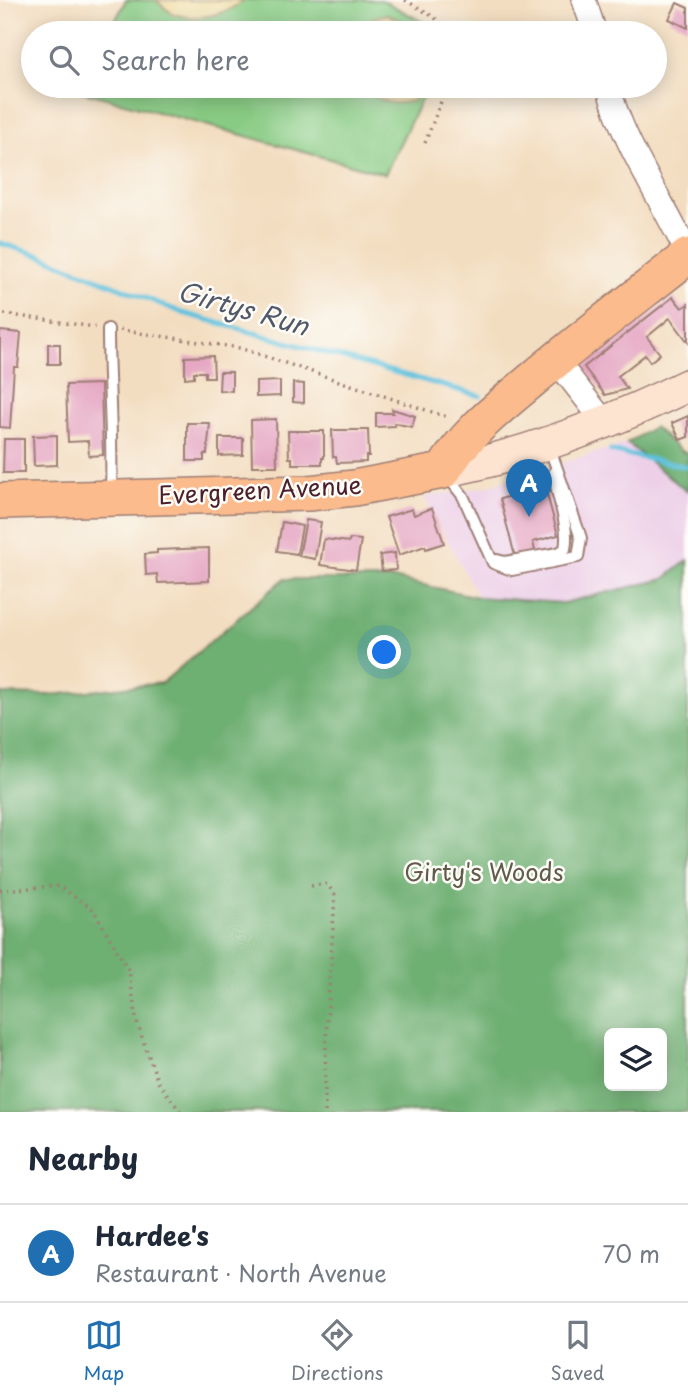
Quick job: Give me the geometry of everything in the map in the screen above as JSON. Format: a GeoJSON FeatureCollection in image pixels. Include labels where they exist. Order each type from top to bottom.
{"type":"FeatureCollection","features":[{"type":"Feature","properties":{"kind":"main road"},"geometry":{"type":"LineString","coordinates":[[443,471],[457,447],[477,427],[688,255]]}},
{"type":"Feature","properties":{"kind":"main road","name":"Evergreen Avenue"},"geometry":{"type":"LineString","coordinates":[[0,501],[309,493],[354,488],[443,471]]}},
{"type":"Feature","properties":{"kind":"street"},"geometry":{"type":"LineString","coordinates":[[584,0],[591,21]]}},
{"type":"Feature","properties":{"kind":"street"},"geometry":{"type":"LineString","coordinates":[[611,98],[629,141],[688,255]]}},
{"type":"Feature","properties":{"kind":"street"},"geometry":{"type":"LineString","coordinates":[[556,360],[605,423]]}},
{"type":"Feature","properties":{"kind":"street"},"geometry":{"type":"LineString","coordinates":[[443,471],[551,450],[688,385]]}},
{"type":"Feature","properties":{"kind":"lane"},"geometry":{"type":"LineString","coordinates":[[108,328],[108,368],[112,404],[111,499]]}},
{"type":"Feature","properties":{"kind":"lane"},"geometry":{"type":"LineString","coordinates":[[443,471],[463,496],[493,563],[512,570],[578,557],[581,538],[551,450]]}},
{"type":"Feature","properties":{"kind":"lane"},"geometry":{"type":"LineString","coordinates":[[491,558],[505,562],[558,553],[565,549],[568,537],[556,492],[551,450]]}},
{"type":"Feature","properties":{"kind":"path"},"geometry":{"type":"LineString","coordinates":[[405,0],[438,21]]}},
{"type":"Feature","properties":{"kind":"path"},"geometry":{"type":"LineString","coordinates":[[425,144],[442,98]]}},
{"type":"Feature","properties":{"kind":"path"},"geometry":{"type":"LineString","coordinates":[[4,314],[240,348],[477,427]]}},
{"type":"Feature","properties":{"kind":"path"},"geometry":{"type":"LineString","coordinates":[[312,886],[327,884],[335,895],[324,1053],[325,1112]]}},
{"type":"Feature","properties":{"kind":"path"},"geometry":{"type":"LineString","coordinates":[[0,890],[58,886],[93,909],[129,971],[137,1023],[158,1082],[181,1112]]}},
{"type":"Feature","properties":{"kind":"shaded area"},"geometry":{"type":"Polygon","coordinates":[[[627,443],[688,492],[688,560],[664,579],[563,603],[478,597],[424,497],[484,487],[627,443]]]}},
{"type":"Feature","properties":{"kind":"green space"},"geometry":{"type":"Polygon","coordinates":[[[126,0],[382,0],[421,21],[115,21],[126,0]]]}},
{"type":"Feature","properties":{"kind":"green space"},"geometry":{"type":"Polygon","coordinates":[[[106,98],[422,98],[385,174],[106,98]]]}},
{"type":"Feature","properties":{"kind":"green space"},"geometry":{"type":"Polygon","coordinates":[[[654,427],[681,451],[688,453],[688,492],[627,443],[654,427]]]}},
{"type":"Feature","properties":{"kind":"green space","name":"Girty's Woods"},"geometry":{"type":"Polygon","coordinates":[[[688,560],[688,1112],[0,1112],[0,694],[51,695],[162,683],[284,579],[396,579],[478,597],[563,603],[664,579],[688,560]]]}},
{"type":"Feature","properties":{"kind":"sand"},"geometry":{"type":"Polygon","coordinates":[[[156,0],[244,0],[220,13],[192,17],[174,14],[156,0]]]}},
{"type":"Feature","properties":{"kind":"sand"},"geometry":{"type":"Polygon","coordinates":[[[387,14],[401,21],[370,21],[387,14]]]}},
{"type":"Feature","properties":{"kind":"sand"},"geometry":{"type":"Polygon","coordinates":[[[415,98],[413,101],[399,103],[380,99],[415,98]]]}},
{"type":"Feature","properties":{"kind":"building"},"geometry":{"type":"Polygon","coordinates":[[[677,3],[688,8],[688,28],[669,19],[677,3]]]}},
{"type":"Feature","properties":{"kind":"building"},"geometry":{"type":"Polygon","coordinates":[[[673,297],[682,308],[688,304],[688,342],[670,318],[647,337],[660,354],[650,362],[645,355],[618,376],[627,389],[605,395],[584,367],[673,297]]]}},
{"type":"Feature","properties":{"kind":"building"},"geometry":{"type":"Polygon","coordinates":[[[0,331],[21,333],[18,367],[14,367],[10,428],[0,427],[0,331]]]}},
{"type":"Feature","properties":{"kind":"building"},"geometry":{"type":"Polygon","coordinates":[[[48,344],[60,344],[60,364],[48,364],[48,344]]]}},
{"type":"Feature","properties":{"kind":"building"},"geometry":{"type":"Polygon","coordinates":[[[213,356],[214,377],[205,377],[205,372],[194,372],[194,377],[185,378],[185,357],[213,356]]]}},
{"type":"Feature","properties":{"kind":"building"},"geometry":{"type":"Polygon","coordinates":[[[220,372],[232,372],[232,391],[219,390],[220,372]]]}},
{"type":"Feature","properties":{"kind":"building"},"geometry":{"type":"Polygon","coordinates":[[[280,381],[280,396],[256,397],[256,382],[280,381]]]}},
{"type":"Feature","properties":{"kind":"building"},"geometry":{"type":"Polygon","coordinates":[[[293,383],[304,384],[304,403],[293,402],[293,383]]]}},
{"type":"Feature","properties":{"kind":"building"},"geometry":{"type":"Polygon","coordinates":[[[101,384],[103,455],[89,456],[88,441],[68,442],[66,385],[101,384]]]}},
{"type":"Feature","properties":{"kind":"building"},"geometry":{"type":"Polygon","coordinates":[[[392,409],[415,416],[412,427],[394,423],[395,426],[376,427],[376,413],[393,413],[392,409]]]}},
{"type":"Feature","properties":{"kind":"building"},"geometry":{"type":"Polygon","coordinates":[[[688,416],[688,437],[680,440],[672,423],[688,416]]]}},
{"type":"Feature","properties":{"kind":"building"},"geometry":{"type":"Polygon","coordinates":[[[276,419],[277,466],[252,466],[251,420],[276,419]]]}},
{"type":"Feature","properties":{"kind":"building"},"geometry":{"type":"Polygon","coordinates":[[[187,423],[210,423],[204,461],[187,461],[187,423]]]}},
{"type":"Feature","properties":{"kind":"building"},"geometry":{"type":"Polygon","coordinates":[[[332,430],[368,430],[369,456],[366,456],[366,462],[337,463],[336,457],[333,457],[332,430]]]}},
{"type":"Feature","properties":{"kind":"building"},"geometry":{"type":"Polygon","coordinates":[[[288,431],[324,431],[322,464],[292,464],[292,458],[289,458],[288,431]]]}},
{"type":"Feature","properties":{"kind":"building"},"geometry":{"type":"Polygon","coordinates":[[[57,435],[57,465],[34,466],[33,436],[57,435]]]}},
{"type":"Feature","properties":{"kind":"building"},"geometry":{"type":"Polygon","coordinates":[[[219,438],[243,438],[243,455],[219,456],[219,438]]]}},
{"type":"Feature","properties":{"kind":"building"},"geometry":{"type":"Polygon","coordinates":[[[4,439],[24,439],[24,473],[3,473],[4,439]]]}},
{"type":"Feature","properties":{"kind":"building"},"geometry":{"type":"Polygon","coordinates":[[[545,487],[558,535],[533,542],[535,551],[515,556],[500,499],[545,487]]]}},
{"type":"Feature","properties":{"kind":"building"},"geometry":{"type":"Polygon","coordinates":[[[432,508],[444,543],[399,555],[386,517],[412,509],[414,515],[432,508]]]}},
{"type":"Feature","properties":{"kind":"building"},"geometry":{"type":"Polygon","coordinates":[[[306,520],[321,522],[315,559],[299,556],[306,520]]]}},
{"type":"Feature","properties":{"kind":"building"},"geometry":{"type":"Polygon","coordinates":[[[282,522],[302,526],[297,554],[277,551],[282,522]]]}},
{"type":"Feature","properties":{"kind":"building"},"geometry":{"type":"Polygon","coordinates":[[[324,539],[349,542],[350,539],[361,540],[356,570],[320,565],[324,539]]]}},
{"type":"Feature","properties":{"kind":"building"},"geometry":{"type":"Polygon","coordinates":[[[209,548],[209,581],[158,583],[157,574],[146,575],[145,554],[157,553],[157,550],[209,548]]]}},
{"type":"Feature","properties":{"kind":"building"},"geometry":{"type":"Polygon","coordinates":[[[395,553],[396,570],[382,571],[380,555],[395,553]]]}},
{"type":"Feature","properties":{"kind":"waterway","name":"Girtys Run"},"geometry":{"type":"LineString","coordinates":[[0,243],[41,256],[183,313],[480,396]]}},
{"type":"Feature","properties":{"kind":"waterway","name":"Girtys Run"},"geometry":{"type":"LineString","coordinates":[[611,451],[688,467]]}},
{"type":"Feature","properties":{"kind":"place","name":"Hardee's"},"geometry":{"type":"Point","coordinates":[529,517]}}]}
